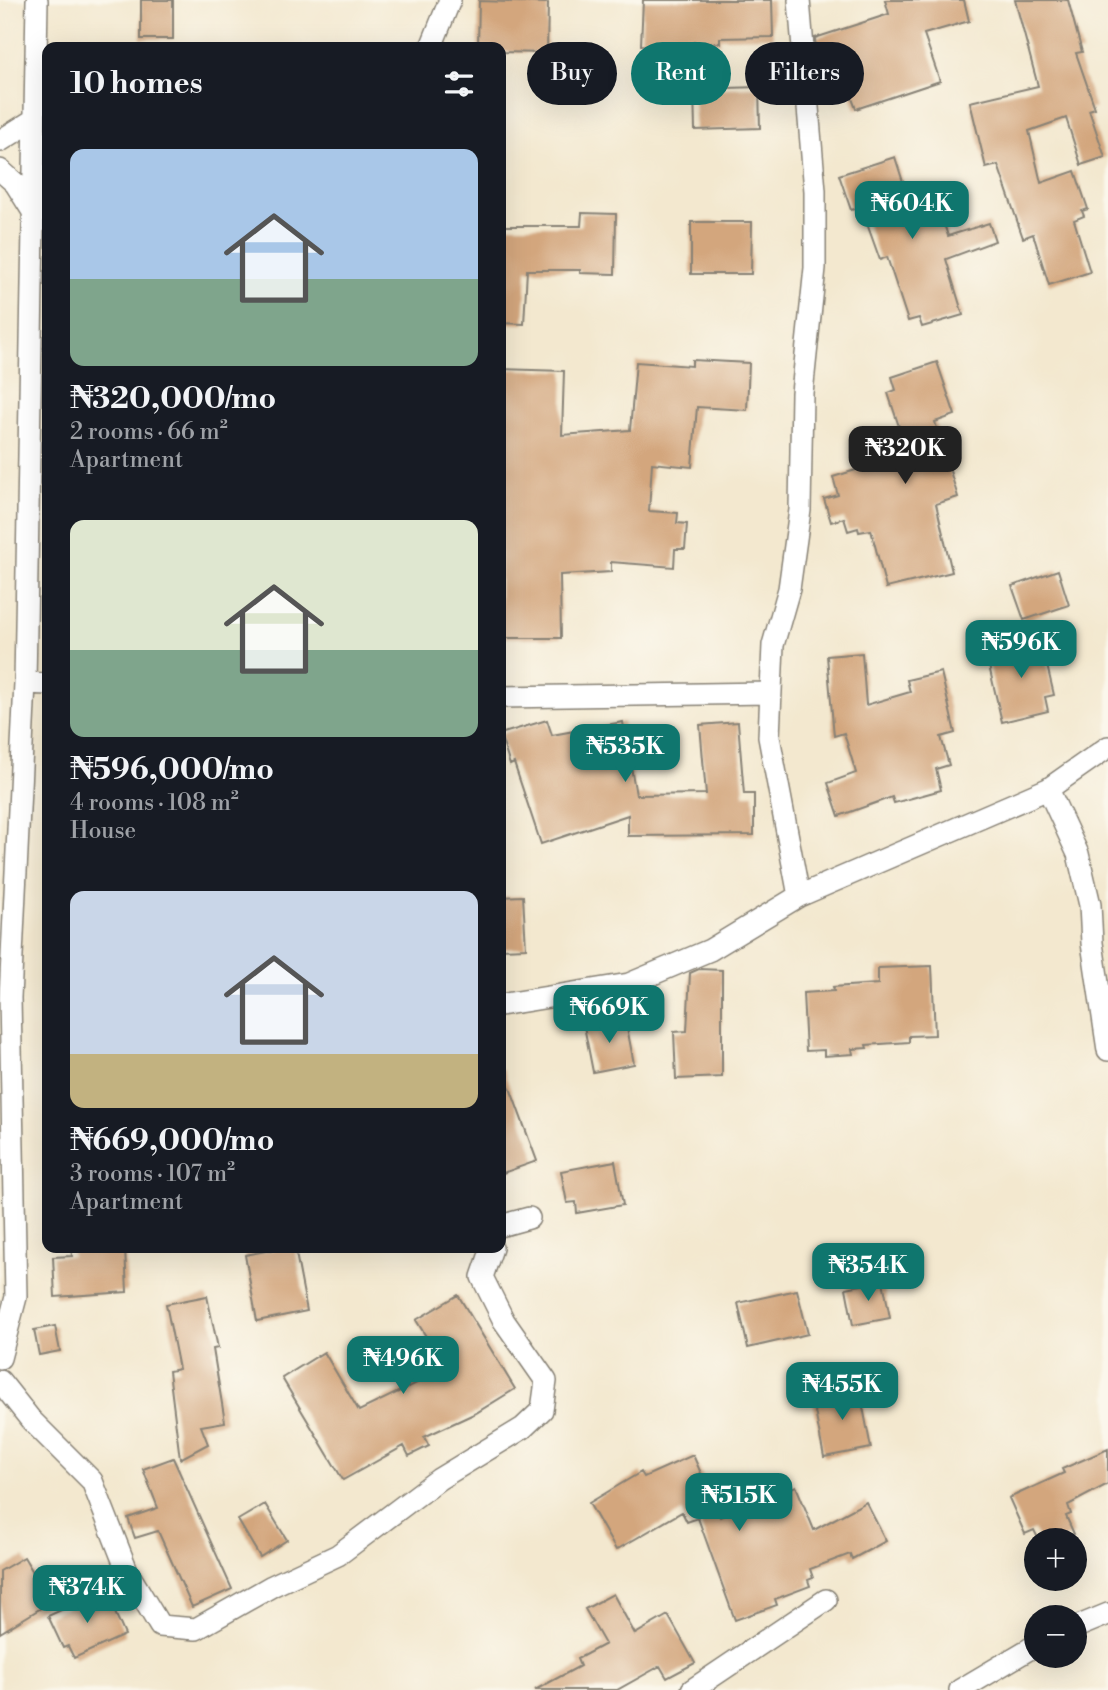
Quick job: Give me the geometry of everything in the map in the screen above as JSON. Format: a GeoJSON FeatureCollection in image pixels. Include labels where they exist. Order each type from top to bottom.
{"type":"FeatureCollection","features":[{"type":"Feature","properties":{"kind":"street"},"geometry":{"type":"LineString","coordinates":[[0,1358],[16,1297],[10,998],[26,682],[35,215],[32,121],[37,0]]}},
{"type":"Feature","properties":{"kind":"street"},"geometry":{"type":"LineString","coordinates":[[432,42],[450,0]]}},
{"type":"Feature","properties":{"kind":"street"},"geometry":{"type":"LineString","coordinates":[[799,0],[815,191],[814,282],[802,393],[800,510],[789,589],[773,645],[769,692],[769,737],[799,896]]}},
{"type":"Feature","properties":{"kind":"street"},"geometry":{"type":"LineString","coordinates":[[0,141],[32,121]]}},
{"type":"Feature","properties":{"kind":"street"},"geometry":{"type":"LineString","coordinates":[[0,170],[15,183],[35,215]]}},
{"type":"Feature","properties":{"kind":"street"},"geometry":{"type":"LineString","coordinates":[[26,682],[42,684]]}},
{"type":"Feature","properties":{"kind":"street"},"geometry":{"type":"LineString","coordinates":[[506,696],[769,692]]}},
{"type":"Feature","properties":{"kind":"street"},"geometry":{"type":"LineString","coordinates":[[506,1004],[629,984],[710,950],[799,896],[1048,789],[1108,747]]}},
{"type":"Feature","properties":{"kind":"street"},"geometry":{"type":"LineString","coordinates":[[1048,789],[1078,854],[1090,905],[1092,943],[1108,1050]]}},
{"type":"Feature","properties":{"kind":"street"},"geometry":{"type":"LineString","coordinates":[[506,1224],[529,1218]]}},
{"type":"Feature","properties":{"kind":"street"},"geometry":{"type":"LineString","coordinates":[[0,1381],[30,1420],[92,1481],[128,1573],[160,1626],[196,1629],[272,1586],[338,1555],[439,1479],[523,1428],[542,1410],[545,1381],[504,1321],[482,1277],[490,1253]]}},
{"type":"Feature","properties":{"kind":"street"},"geometry":{"type":"LineString","coordinates":[[692,1690],[826,1600]]}},
{"type":"Feature","properties":{"kind":"street"},"geometry":{"type":"LineString","coordinates":[[1087,1623],[1108,1614]]}},
{"type":"Feature","properties":{"kind":"street"},"geometry":{"type":"LineString","coordinates":[[960,1690],[1024,1652]]}},
{"type":"Feature","properties":{"kind":"building"},"geometry":{"type":"Polygon","coordinates":[[[141,0],[173,0],[173,39],[141,39],[141,0]]]}},
{"type":"Feature","properties":{"kind":"building"},"geometry":{"type":"Polygon","coordinates":[[[643,0],[772,0],[773,37],[720,38],[720,42],[641,42],[643,0]]]}},
{"type":"Feature","properties":{"kind":"building"},"geometry":{"type":"Polygon","coordinates":[[[885,0],[964,0],[969,21],[924,34],[940,81],[856,109],[855,105],[864,105],[864,42],[815,42],[815,38],[889,14],[885,0]]]}},
{"type":"Feature","properties":{"kind":"building"},"geometry":{"type":"Polygon","coordinates":[[[1015,0],[1068,0],[1082,52],[1076,53],[1095,108],[1089,110],[1105,157],[1081,165],[1066,118],[1029,131],[1041,183],[1075,171],[1088,209],[1082,211],[1084,216],[1074,220],[1090,272],[1049,285],[1033,234],[1023,238],[998,165],[986,168],[970,102],[1038,86],[1015,0]]]}},
{"type":"Feature","properties":{"kind":"building"},"geometry":{"type":"Polygon","coordinates":[[[479,1],[548,3],[547,42],[527,42],[527,53],[506,52],[506,42],[478,42],[479,1]]]}},
{"type":"Feature","properties":{"kind":"building"},"geometry":{"type":"Polygon","coordinates":[[[745,87],[745,105],[759,105],[760,128],[695,130],[694,105],[731,105],[731,88],[745,87]]]}},
{"type":"Feature","properties":{"kind":"building"},"geometry":{"type":"Polygon","coordinates":[[[895,157],[911,207],[930,199],[936,216],[941,215],[948,236],[989,223],[995,241],[946,259],[963,315],[922,327],[919,318],[908,321],[887,257],[880,260],[861,207],[851,210],[839,175],[895,157]]]}},
{"type":"Feature","properties":{"kind":"building"},"geometry":{"type":"Polygon","coordinates":[[[582,213],[616,214],[615,274],[580,273],[580,270],[527,270],[524,324],[506,323],[506,226],[581,226],[582,213]]]}},
{"type":"Feature","properties":{"kind":"building"},"geometry":{"type":"Polygon","coordinates":[[[691,222],[752,222],[751,274],[691,274],[691,222]]]}},
{"type":"Feature","properties":{"kind":"building"},"geometry":{"type":"Polygon","coordinates":[[[692,360],[749,363],[747,410],[697,407],[692,467],[652,463],[649,511],[678,513],[677,523],[687,524],[685,549],[675,549],[674,567],[611,562],[611,572],[560,575],[561,638],[506,638],[506,369],[564,371],[562,435],[630,430],[636,362],[692,366],[692,360]]]}},
{"type":"Feature","properties":{"kind":"building"},"geometry":{"type":"Polygon","coordinates":[[[937,362],[955,415],[935,422],[958,497],[936,504],[952,572],[886,588],[871,530],[859,532],[858,528],[848,531],[844,518],[831,522],[824,499],[838,495],[833,477],[908,454],[888,393],[896,390],[892,377],[937,362]]]}},
{"type":"Feature","properties":{"kind":"building"},"geometry":{"type":"Polygon","coordinates":[[[1058,570],[1069,605],[1024,620],[1012,586],[1058,570]]]}},
{"type":"Feature","properties":{"kind":"building"},"geometry":{"type":"Polygon","coordinates":[[[1041,640],[1054,695],[1045,697],[1048,711],[1002,722],[986,653],[1041,640]]]}},
{"type":"Feature","properties":{"kind":"building"},"geometry":{"type":"Polygon","coordinates":[[[862,653],[866,705],[910,692],[907,680],[941,672],[955,733],[941,737],[949,765],[936,769],[941,790],[894,803],[892,797],[839,816],[828,783],[856,773],[844,733],[834,736],[827,656],[862,653]]]}},
{"type":"Feature","properties":{"kind":"building"},"geometry":{"type":"Polygon","coordinates":[[[547,720],[552,735],[623,722],[636,795],[706,794],[700,725],[738,722],[744,794],[754,794],[754,835],[628,836],[628,815],[541,844],[514,763],[510,765],[506,753],[506,732],[547,720]]]}},
{"type":"Feature","properties":{"kind":"building"},"geometry":{"type":"Polygon","coordinates":[[[523,896],[526,948],[506,949],[506,897],[523,896]]]}},
{"type":"Feature","properties":{"kind":"building"},"geometry":{"type":"Polygon","coordinates":[[[932,966],[935,1035],[909,1036],[909,1042],[866,1045],[867,1048],[852,1049],[853,1054],[824,1056],[824,1050],[806,1051],[803,993],[834,991],[833,987],[878,984],[878,968],[932,966]]]}},
{"type":"Feature","properties":{"kind":"building"},"geometry":{"type":"Polygon","coordinates":[[[699,969],[722,970],[722,1077],[676,1079],[674,1032],[687,1031],[690,973],[699,969]]]}},
{"type":"Feature","properties":{"kind":"building"},"geometry":{"type":"Polygon","coordinates":[[[625,1017],[634,1064],[593,1072],[584,1026],[625,1017]]]}},
{"type":"Feature","properties":{"kind":"building"},"geometry":{"type":"Polygon","coordinates":[[[506,1077],[537,1161],[506,1172],[506,1077]]]}},
{"type":"Feature","properties":{"kind":"building"},"geometry":{"type":"Polygon","coordinates":[[[615,1161],[623,1205],[577,1213],[576,1202],[567,1203],[561,1171],[615,1161]]]}},
{"type":"Feature","properties":{"kind":"building"},"geometry":{"type":"Polygon","coordinates":[[[72,1253],[125,1253],[127,1292],[55,1297],[53,1257],[72,1256],[72,1253]]]}},
{"type":"Feature","properties":{"kind":"building"},"geometry":{"type":"Polygon","coordinates":[[[296,1253],[307,1311],[257,1321],[245,1255],[296,1253]]]}},
{"type":"Feature","properties":{"kind":"building"},"geometry":{"type":"Polygon","coordinates":[[[883,1281],[890,1318],[853,1325],[846,1288],[883,1281]]]}},
{"type":"Feature","properties":{"kind":"building"},"geometry":{"type":"Polygon","coordinates":[[[797,1290],[808,1334],[748,1348],[738,1303],[797,1290]]]}},
{"type":"Feature","properties":{"kind":"building"},"geometry":{"type":"Polygon","coordinates":[[[458,1295],[515,1389],[476,1413],[424,1437],[429,1446],[409,1456],[404,1446],[343,1480],[282,1378],[324,1352],[359,1411],[446,1369],[416,1320],[458,1295]]]}},
{"type":"Feature","properties":{"kind":"building"},"geometry":{"type":"Polygon","coordinates":[[[207,1296],[218,1348],[213,1349],[225,1422],[201,1426],[208,1444],[180,1459],[169,1371],[179,1369],[166,1304],[207,1296]]]}},
{"type":"Feature","properties":{"kind":"building"},"geometry":{"type":"Polygon","coordinates":[[[55,1326],[60,1351],[39,1355],[34,1330],[55,1326]]]}},
{"type":"Feature","properties":{"kind":"building"},"geometry":{"type":"Polygon","coordinates":[[[859,1387],[871,1448],[824,1457],[812,1396],[859,1387]]]}},
{"type":"Feature","properties":{"kind":"building"},"geometry":{"type":"Polygon","coordinates":[[[1108,1449],[1108,1484],[1068,1505],[1071,1514],[1066,1516],[1071,1528],[1024,1528],[1024,1532],[1009,1498],[1064,1473],[1062,1469],[1108,1449]]]}},
{"type":"Feature","properties":{"kind":"building"},"geometry":{"type":"Polygon","coordinates":[[[693,1455],[720,1517],[796,1486],[814,1530],[866,1502],[886,1541],[852,1559],[850,1554],[810,1569],[813,1578],[808,1580],[810,1586],[775,1599],[777,1605],[735,1620],[698,1518],[687,1522],[682,1512],[616,1550],[589,1503],[641,1472],[644,1477],[693,1455]]]}},
{"type":"Feature","properties":{"kind":"building"},"geometry":{"type":"Polygon","coordinates":[[[173,1458],[232,1589],[192,1607],[158,1531],[135,1538],[128,1518],[158,1508],[143,1469],[173,1458]]]}},
{"type":"Feature","properties":{"kind":"building"},"geometry":{"type":"Polygon","coordinates":[[[265,1504],[287,1540],[260,1557],[238,1520],[265,1504]]]}},
{"type":"Feature","properties":{"kind":"building"},"geometry":{"type":"Polygon","coordinates":[[[24,1557],[51,1602],[0,1633],[0,1571],[24,1557]]]}},
{"type":"Feature","properties":{"kind":"building"},"geometry":{"type":"Polygon","coordinates":[[[105,1590],[125,1635],[74,1658],[68,1646],[63,1648],[48,1616],[105,1590]]]}},
{"type":"Feature","properties":{"kind":"building"},"geometry":{"type":"Polygon","coordinates":[[[613,1594],[635,1634],[668,1615],[695,1663],[667,1678],[660,1666],[617,1690],[535,1690],[580,1666],[577,1659],[605,1644],[585,1609],[613,1594]]]}}]}
